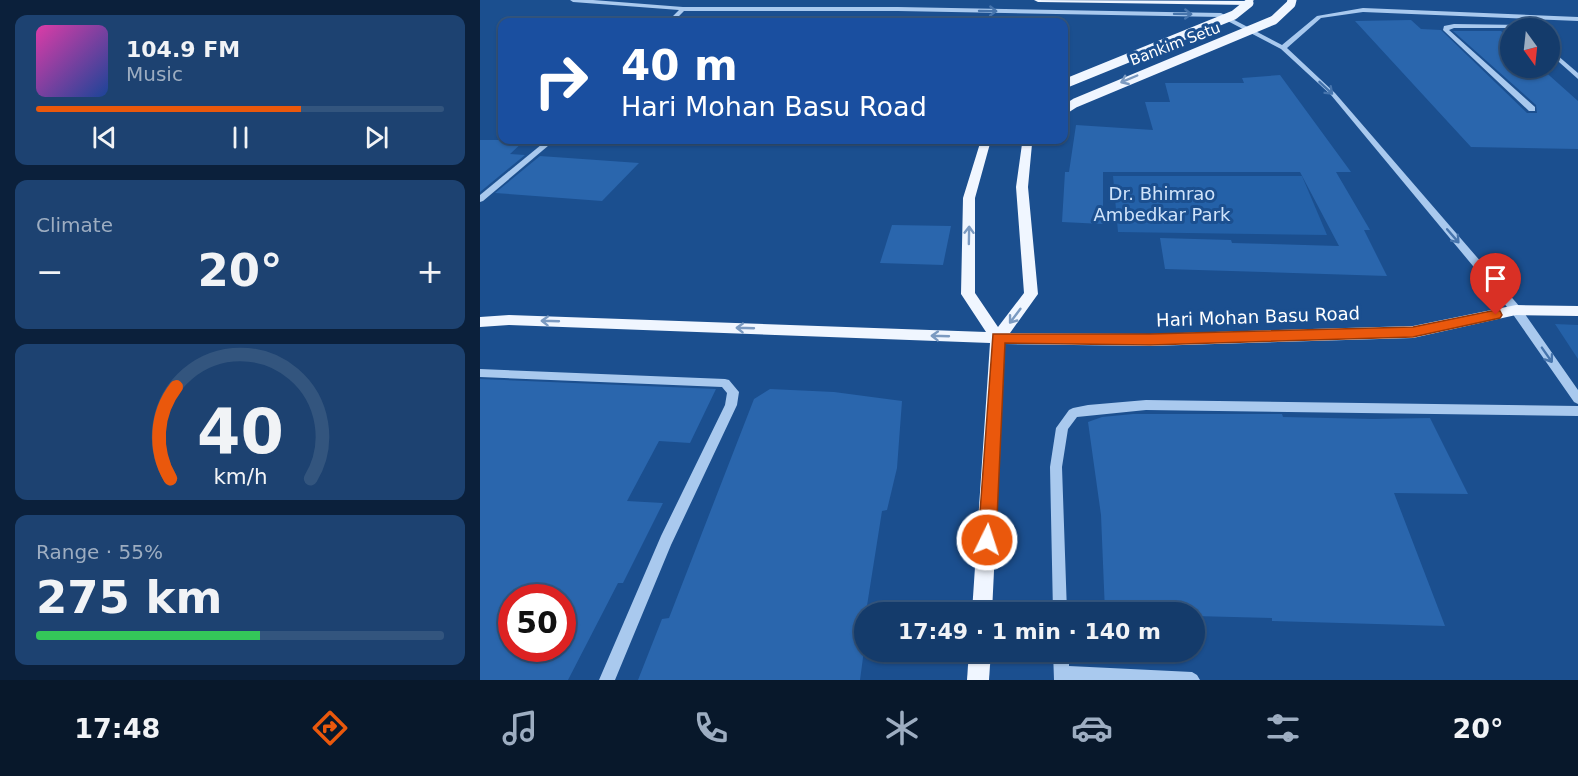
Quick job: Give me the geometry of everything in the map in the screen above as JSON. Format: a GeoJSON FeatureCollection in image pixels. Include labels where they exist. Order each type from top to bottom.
{"type":"FeatureCollection","features":[{"type":"Feature","properties":{"kind":"main road"},"geometry":{"type":"LineString","coordinates":[[1038,0],[1250,2]]}},
{"type":"Feature","properties":{"kind":"main road","name":"Bankim Setu"},"geometry":{"type":"LineString","coordinates":[[1068,107],[1075,102],[1243,35],[1274,20],[1292,4],[1292,0]]}},
{"type":"Feature","properties":{"kind":"main road","name":"Bankim Setu"},"geometry":{"type":"LineString","coordinates":[[1068,82],[1234,15],[1250,2]]}},
{"type":"Feature","properties":{"kind":"main road"},"geometry":{"type":"LineString","coordinates":[[985,144],[969,198],[968,294],[998,338]]}},
{"type":"Feature","properties":{"kind":"main road"},"geometry":{"type":"LineString","coordinates":[[983,602],[998,338],[1031,294],[1022,187],[1027,144]]}},
{"type":"Feature","properties":{"kind":"main road","name":"Hari Mohan Basu Road"},"geometry":{"type":"LineString","coordinates":[[480,322],[509,320],[998,338],[1150,340],[1413,332],[1516,310],[1578,311]]}},
{"type":"Feature","properties":{"kind":"main road"},"geometry":{"type":"LineString","coordinates":[[978,680],[979,662]]}},
{"type":"Feature","properties":{"kind":"street"},"geometry":{"type":"LineString","coordinates":[[573,0],[683,9],[898,9],[1221,15],[1283,48],[1333,94],[1516,310],[1578,399]]}},
{"type":"Feature","properties":{"kind":"street"},"geometry":{"type":"LineString","coordinates":[[674,18],[683,9]]}},
{"type":"Feature","properties":{"kind":"street"},"geometry":{"type":"LineString","coordinates":[[1283,48],[1319,17],[1364,10],[1578,20]]}},
{"type":"Feature","properties":{"kind":"street"},"geometry":{"type":"LineString","coordinates":[[1500,27],[1454,26],[1446,27],[1446,30],[1532,109]]}},
{"type":"Feature","properties":{"kind":"street"},"geometry":{"type":"LineString","coordinates":[[1560,60],[1578,77]]}},
{"type":"Feature","properties":{"kind":"street"},"geometry":{"type":"LineString","coordinates":[[480,199],[546,144]]}},
{"type":"Feature","properties":{"kind":"street"},"geometry":{"type":"LineString","coordinates":[[480,373],[725,383],[733,392],[731,405],[666,541],[607,680]]}},
{"type":"Feature","properties":{"kind":"street"},"geometry":{"type":"LineString","coordinates":[[1060,602],[1056,467],[1062,428],[1073,413],[1146,405],[1578,411]]}},
{"type":"Feature","properties":{"kind":"street"},"geometry":{"type":"LineString","coordinates":[[1062,676],[1192,680]]}},
{"type":"Feature","properties":{"kind":"green space","name":"Dr. Bhimrao Ambedkar Park"},"geometry":{"type":"Polygon","coordinates":[[[1113,176],[1302,176],[1327,235],[1118,232],[1113,176]]]}},
{"type":"Feature","properties":{"kind":"green space"},"geometry":{"type":"Polygon","coordinates":[[[1555,324],[1578,325],[1578,359],[1555,324]]]}},
{"type":"Feature","properties":{"kind":"building"},"geometry":{"type":"Polygon","coordinates":[[[1411,20],[1421,29],[1441,30],[1527,113],[1537,113],[1536,105],[1506,78],[1552,78],[1578,101],[1578,149],[1471,147],[1355,21],[1411,20]]]}},
{"type":"Feature","properties":{"kind":"building"},"geometry":{"type":"Polygon","coordinates":[[[1453,31],[1500,31],[1500,73],[1453,31]]]}},
{"type":"Feature","properties":{"kind":"building"},"geometry":{"type":"Polygon","coordinates":[[[1280,75],[1351,172],[1336,172],[1370,230],[1364,230],[1387,276],[1165,269],[1160,238],[1339,246],[1300,172],[1103,172],[1103,224],[1062,222],[1065,172],[1069,172],[1076,125],[1153,130],[1145,102],[1170,102],[1165,83],[1244,83],[1242,78],[1280,75]]]}},
{"type":"Feature","properties":{"kind":"building"},"geometry":{"type":"Polygon","coordinates":[[[480,140],[498,140],[498,144],[521,144],[510,154],[525,155],[480,192],[480,140]]]}},
{"type":"Feature","properties":{"kind":"building"},"geometry":{"type":"Polygon","coordinates":[[[540,156],[639,163],[602,201],[495,193],[540,156]]]}},
{"type":"Feature","properties":{"kind":"building"},"geometry":{"type":"Polygon","coordinates":[[[892,225],[951,226],[943,265],[880,263],[892,225]]]}},
{"type":"Feature","properties":{"kind":"building"},"geometry":{"type":"Polygon","coordinates":[[[480,379],[716,389],[690,443],[659,441],[627,501],[663,503],[623,583],[618,583],[568,680],[480,680],[480,379]]]}},
{"type":"Feature","properties":{"kind":"building"},"geometry":{"type":"Polygon","coordinates":[[[770,389],[834,392],[902,401],[897,468],[887,510],[882,511],[868,602],[854,602],[854,662],[862,662],[860,680],[638,680],[662,619],[669,618],[754,399],[770,389]]]}},
{"type":"Feature","properties":{"kind":"building"},"geometry":{"type":"Polygon","coordinates":[[[1133,414],[1282,414],[1283,417],[1430,418],[1468,494],[1394,493],[1445,626],[1272,621],[1272,618],[1205,616],[1205,602],[1105,602],[1101,515],[1088,422],[1102,417],[1133,414]]]}},
{"type":"Feature","properties":{"kind":"route"},"geometry":{"type":"LineString","coordinates":[[987,540],[998,338],[1150,340],[1413,332],[1496,315]]}}]}
